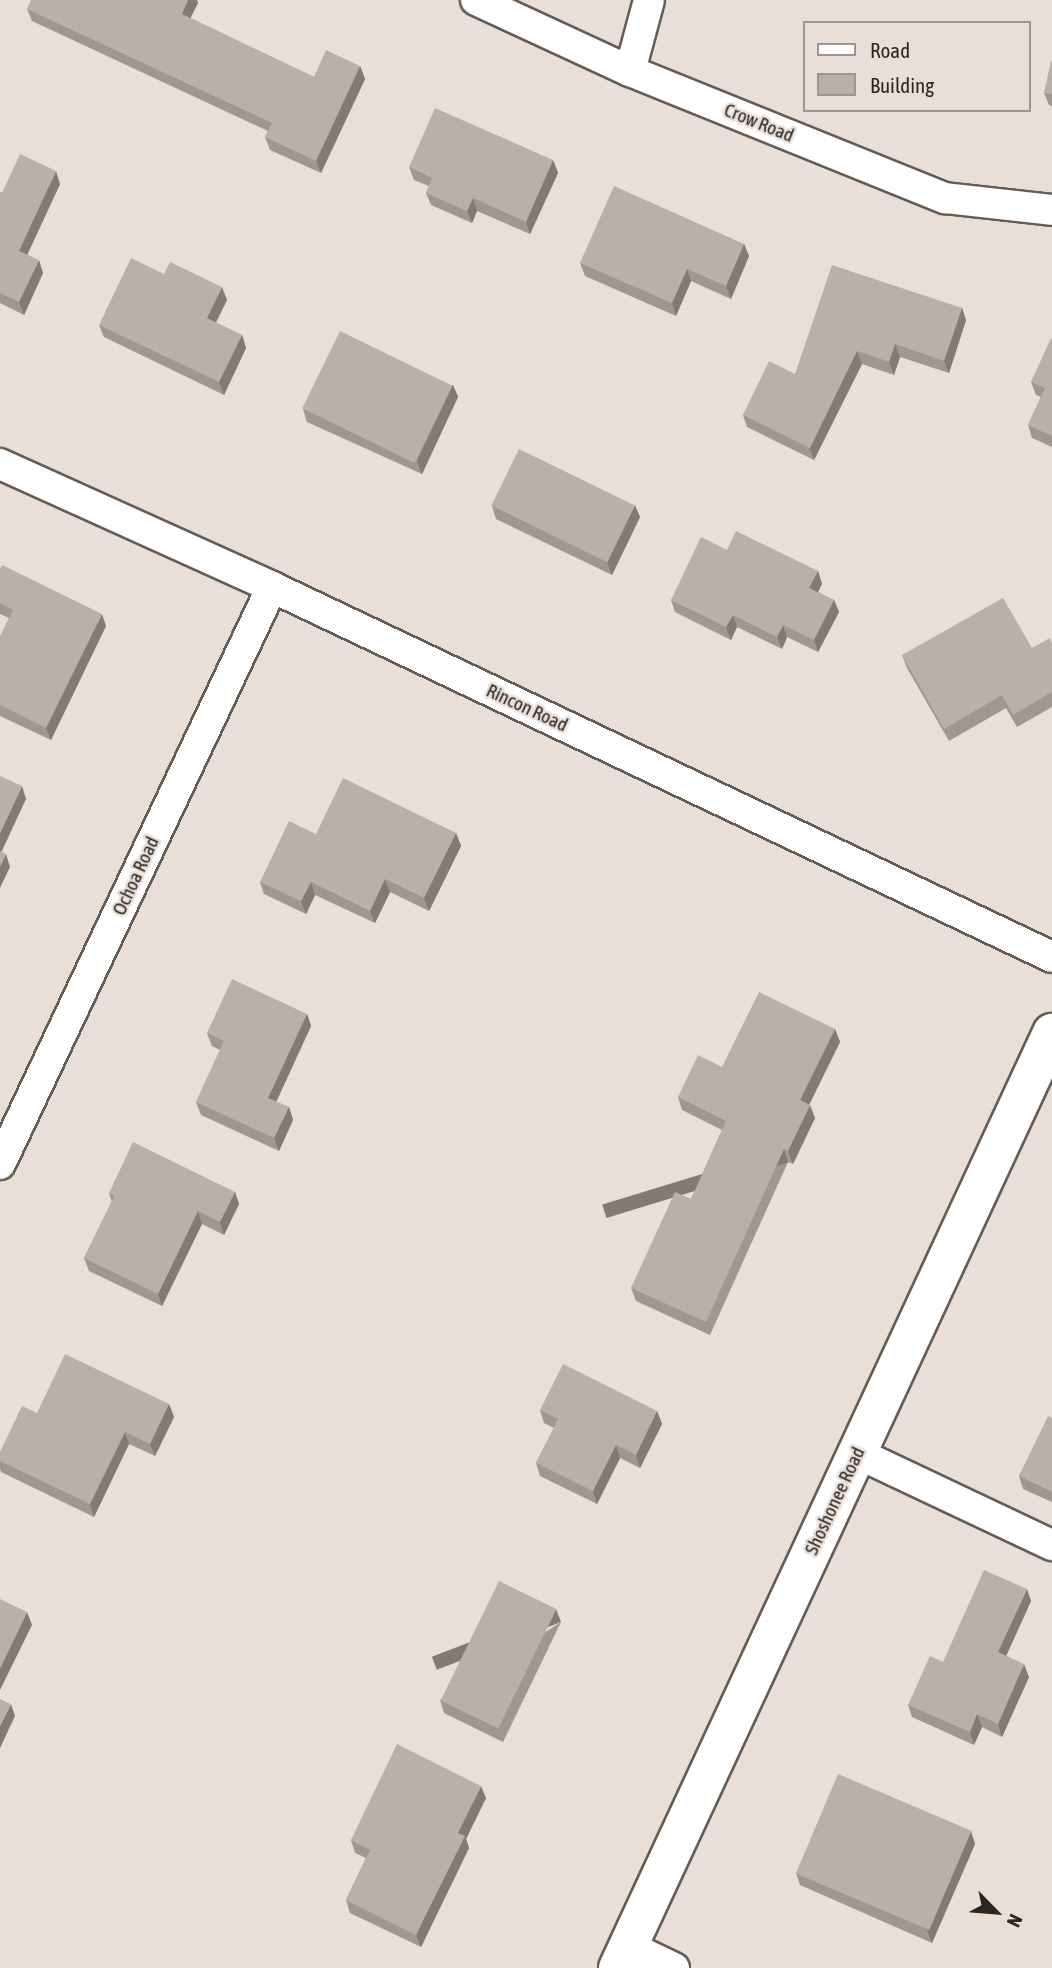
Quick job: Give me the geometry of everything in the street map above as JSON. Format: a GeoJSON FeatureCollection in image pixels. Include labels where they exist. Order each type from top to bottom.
{"type":"FeatureCollection","features":[{"type":"Feature","properties":{"kind":"street","name":"Crow Road"},"geometry":{"type":"LineString","coordinates":[[476,0],[630,71],[944,198],[1052,210]]}},
{"type":"Feature","properties":{"kind":"street"},"geometry":{"type":"LineString","coordinates":[[630,71],[649,0]]}},
{"type":"Feature","properties":{"kind":"street","name":"Rincon Road"},"geometry":{"type":"LineString","coordinates":[[0,464],[272,587],[1052,957]]}},
{"type":"Feature","properties":{"kind":"street","name":"Ochoa Road"},"geometry":{"type":"LineString","coordinates":[[0,1164],[272,587]]}},
{"type":"Feature","properties":{"kind":"street","name":"Shoshonee Road"},"geometry":{"type":"LineString","coordinates":[[623,1957],[1052,1033]]}},
{"type":"Feature","properties":{"kind":"street"},"geometry":{"type":"LineString","coordinates":[[857,1453],[1052,1545]]}},
{"type":"Feature","properties":{"kind":"street"},"geometry":{"type":"LineString","coordinates":[[623,1957],[674,1968]]}},
{"type":"Feature","properties":{"kind":"building"},"geometry":{"type":"Polygon","coordinates":[[[31,0],[188,0],[182,14],[314,77],[326,50],[360,66],[316,161],[265,137],[272,123],[27,9],[31,0]]]}},
{"type":"Feature","properties":{"kind":"building"},"geometry":{"type":"Polygon","coordinates":[[[1052,61],[1052,94],[1044,93],[1052,61]]]}},
{"type":"Feature","properties":{"kind":"building"},"geometry":{"type":"Polygon","coordinates":[[[435,108],[553,160],[526,222],[473,198],[467,211],[426,193],[432,178],[409,167],[435,108]]]}},
{"type":"Feature","properties":{"kind":"building"},"geometry":{"type":"Polygon","coordinates":[[[20,154],[56,171],[19,251],[39,260],[19,302],[0,293],[0,192],[2,193],[20,154]]]}},
{"type":"Feature","properties":{"kind":"building"},"geometry":{"type":"Polygon","coordinates":[[[614,186],[744,244],[726,286],[687,269],[672,303],[580,263],[614,186]]]}},
{"type":"Feature","properties":{"kind":"building"},"geometry":{"type":"Polygon","coordinates":[[[131,258],[164,274],[170,262],[222,287],[207,318],[242,335],[219,382],[99,325],[131,258]]]}},
{"type":"Feature","properties":{"kind":"building"},"geometry":{"type":"Polygon","coordinates":[[[832,265],[962,308],[944,361],[895,344],[889,362],[857,351],[810,448],[743,415],[769,361],[795,374],[832,265]]]}},
{"type":"Feature","properties":{"kind":"building"},"geometry":{"type":"Polygon","coordinates":[[[340,331],[452,386],[415,463],[302,408],[340,331]]]}},
{"type":"Feature","properties":{"kind":"building"},"geometry":{"type":"Polygon","coordinates":[[[1051,338],[1052,436],[1028,425],[1045,388],[1031,382],[1051,338]]]}},
{"type":"Feature","properties":{"kind":"building"},"geometry":{"type":"Polygon","coordinates":[[[519,449],[635,506],[607,562],[491,506],[519,449]]]}},
{"type":"Feature","properties":{"kind":"building"},"geometry":{"type":"Polygon","coordinates":[[[736,531],[818,571],[809,588],[834,600],[814,640],[783,625],[777,637],[733,615],[726,627],[671,600],[701,537],[727,550],[736,531]]]}},
{"type":"Feature","properties":{"kind":"building"},"geometry":{"type":"Polygon","coordinates":[[[2,565],[102,614],[46,728],[0,705],[0,637],[13,610],[0,603],[2,565]]]}},
{"type":"Feature","properties":{"kind":"building"},"geometry":{"type":"Polygon","coordinates":[[[1003,598],[1032,648],[1050,638],[1052,692],[1013,715],[1002,695],[944,729],[902,655],[1003,598]]]}},
{"type":"Feature","properties":{"kind":"building"},"geometry":{"type":"Polygon","coordinates":[[[0,776],[22,786],[0,833],[0,776]]]}},
{"type":"Feature","properties":{"kind":"building"},"geometry":{"type":"Polygon","coordinates":[[[343,778],[456,833],[424,898],[385,879],[370,911],[311,882],[301,901],[260,882],[289,821],[316,834],[343,778]]]}},
{"type":"Feature","properties":{"kind":"building"},"geometry":{"type":"Polygon","coordinates":[[[0,851],[6,854],[0,866],[0,851]]]}},
{"type":"Feature","properties":{"kind":"building"},"geometry":{"type":"Polygon","coordinates":[[[232,979],[307,1014],[268,1098],[289,1107],[274,1138],[196,1102],[224,1041],[207,1033],[232,979]]]}},
{"type":"Feature","properties":{"kind":"building"},"geometry":{"type":"Polygon","coordinates":[[[759,992],[835,1029],[800,1100],[810,1105],[788,1151],[784,1149],[706,1322],[631,1288],[675,1192],[691,1199],[726,1121],[678,1097],[698,1055],[722,1067],[759,992]]]}},
{"type":"Feature","properties":{"kind":"building"},"geometry":{"type":"Polygon","coordinates":[[[133,1142],[235,1192],[220,1222],[198,1211],[158,1294],[84,1258],[114,1196],[109,1193],[133,1142]]]}},
{"type":"Feature","properties":{"kind":"building"},"geometry":{"type":"Polygon","coordinates":[[[65,1354],[169,1404],[150,1444],[125,1432],[90,1504],[0,1461],[0,1452],[22,1406],[37,1413],[65,1354]]]}},
{"type":"Feature","properties":{"kind":"building"},"geometry":{"type":"Polygon","coordinates":[[[563,1364],[657,1411],[636,1455],[616,1445],[593,1491],[536,1463],[558,1419],[540,1410],[563,1364]]]}},
{"type":"Feature","properties":{"kind":"building"},"geometry":{"type":"Polygon","coordinates":[[[1048,1416],[1052,1418],[1052,1492],[1019,1476],[1048,1416]]]}},
{"type":"Feature","properties":{"kind":"building"},"geometry":{"type":"Polygon","coordinates":[[[984,1570],[1027,1589],[998,1652],[1024,1664],[998,1724],[977,1714],[970,1732],[908,1705],[930,1656],[943,1662],[984,1570]]]}},
{"type":"Feature","properties":{"kind":"building"},"geometry":{"type":"Polygon","coordinates":[[[499,1581],[557,1609],[498,1729],[441,1701],[499,1581]]]}},
{"type":"Feature","properties":{"kind":"building"},"geometry":{"type":"Polygon","coordinates":[[[0,1599],[27,1612],[0,1668],[0,1599]]]}},
{"type":"Feature","properties":{"kind":"building"},"geometry":{"type":"Polygon","coordinates":[[[0,1699],[11,1704],[0,1726],[0,1699]]]}},
{"type":"Feature","properties":{"kind":"building"},"geometry":{"type":"Polygon","coordinates":[[[397,1744],[481,1786],[458,1833],[465,1836],[416,1935],[346,1900],[370,1850],[351,1840],[397,1744]]]}},
{"type":"Feature","properties":{"kind":"building"},"geometry":{"type":"Polygon","coordinates":[[[838,1774],[971,1831],[929,1930],[796,1873],[838,1774]]]}}]}
